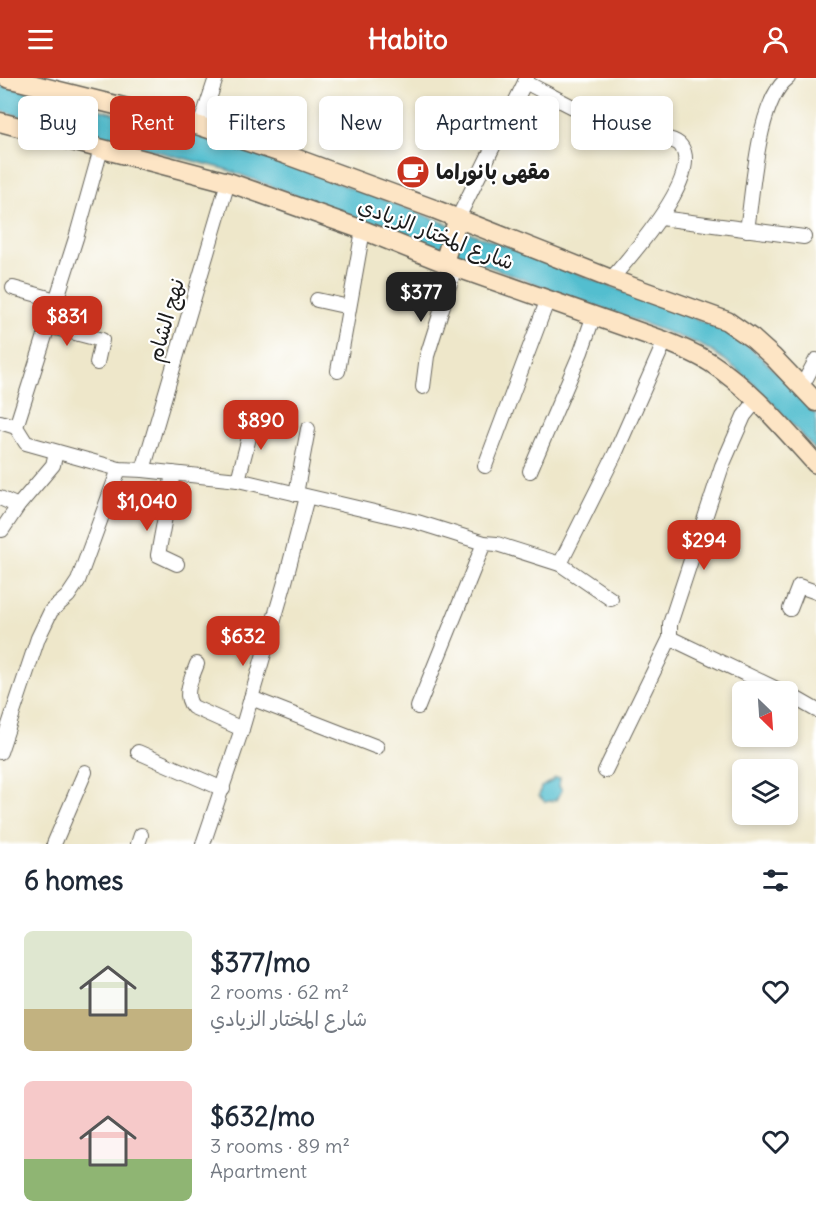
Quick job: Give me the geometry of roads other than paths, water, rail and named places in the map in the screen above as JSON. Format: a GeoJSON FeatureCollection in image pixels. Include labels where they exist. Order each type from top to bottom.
{"type":"FeatureCollection","features":[{"type":"Feature","properties":{"kind":"street"},"geometry":{"type":"LineString","coordinates":[[7,78],[200,126],[284,154],[727,321],[753,339],[773,357],[816,402]]}},
{"type":"Feature","properties":{"kind":"street"},"geometry":{"type":"LineString","coordinates":[[200,126],[207,98],[216,78]]}},
{"type":"Feature","properties":{"kind":"street"},"geometry":{"type":"LineString","coordinates":[[747,230],[763,121],[780,84],[788,78]]}},
{"type":"Feature","properties":{"kind":"street"},"geometry":{"type":"LineString","coordinates":[[423,387],[427,356],[450,264],[458,218],[526,80],[611,125],[649,137],[672,139],[684,150],[681,178],[661,218],[612,279]]}},
{"type":"Feature","properties":{"kind":"street","name":"شارع المختار الزيادي"},"geometry":{"type":"LineString","coordinates":[[0,122],[228,182],[664,341],[710,362],[725,372],[816,464]]}},
{"type":"Feature","properties":{"kind":"street"},"geometry":{"type":"LineString","coordinates":[[16,427],[101,149]]}},
{"type":"Feature","properties":{"kind":"street","name":"نهج الشام"},"geometry":{"type":"LineString","coordinates":[[144,470],[228,182]]}},
{"type":"Feature","properties":{"kind":"street"},"geometry":{"type":"LineString","coordinates":[[661,218],[804,237]]}},
{"type":"Feature","properties":{"kind":"street"},"geometry":{"type":"LineString","coordinates":[[338,371],[363,230]]}},
{"type":"Feature","properties":{"kind":"street"},"geometry":{"type":"LineString","coordinates":[[13,288],[56,300]]}},
{"type":"Feature","properties":{"kind":"street"},"geometry":{"type":"LineString","coordinates":[[484,466],[548,299]]}},
{"type":"Feature","properties":{"kind":"street"},"geometry":{"type":"LineString","coordinates":[[317,300],[349,307]]}},
{"type":"Feature","properties":{"kind":"street"},"geometry":{"type":"LineString","coordinates":[[530,471],[594,315]]}},
{"type":"Feature","properties":{"kind":"street"},"geometry":{"type":"LineString","coordinates":[[48,326],[102,340],[97,363]]}},
{"type":"Feature","properties":{"kind":"street"},"geometry":{"type":"LineString","coordinates":[[560,564],[615,454],[664,341]]}},
{"type":"Feature","properties":{"kind":"street"},"geometry":{"type":"LineString","coordinates":[[802,386],[816,360]]}},
{"type":"Feature","properties":{"kind":"street"},"geometry":{"type":"LineString","coordinates":[[605,771],[670,639],[670,624],[712,494],[744,416],[756,401]]}},
{"type":"Feature","properties":{"kind":"street"},"geometry":{"type":"LineString","coordinates":[[238,480],[255,414]]}},
{"type":"Feature","properties":{"kind":"street"},"geometry":{"type":"LineString","coordinates":[[0,422],[16,427],[26,444],[119,469],[238,480],[374,511],[484,543],[497,544],[560,564],[611,599]]}},
{"type":"Feature","properties":{"kind":"street"},"geometry":{"type":"LineString","coordinates":[[203,844],[242,729],[285,582],[301,496],[308,429]]}},
{"type":"Feature","properties":{"kind":"street"},"geometry":{"type":"LineString","coordinates":[[2,530],[18,506],[53,465],[56,452]]}},
{"type":"Feature","properties":{"kind":"street"},"geometry":{"type":"LineString","coordinates":[[0,752],[38,638],[51,611],[68,596],[78,581],[119,469]]}},
{"type":"Feature","properties":{"kind":"street"},"geometry":{"type":"LineString","coordinates":[[173,473],[158,555],[177,564]]}},
{"type":"Feature","properties":{"kind":"street"},"geometry":{"type":"LineString","coordinates":[[0,498],[18,506]]}},
{"type":"Feature","properties":{"kind":"street"},"geometry":{"type":"LineString","coordinates":[[418,707],[484,543]]}},
{"type":"Feature","properties":{"kind":"street"},"geometry":{"type":"LineString","coordinates":[[790,609],[799,586],[816,592]]}},
{"type":"Feature","properties":{"kind":"street"},"geometry":{"type":"LineString","coordinates":[[670,639],[760,681]]}},
{"type":"Feature","properties":{"kind":"street"},"geometry":{"type":"LineString","coordinates":[[196,664],[187,694],[188,702],[193,707],[242,729]]}},
{"type":"Feature","properties":{"kind":"street"},"geometry":{"type":"LineString","coordinates":[[251,698],[377,747]]}},
{"type":"Feature","properties":{"kind":"street"},"geometry":{"type":"LineString","coordinates":[[798,700],[816,710]]}},
{"type":"Feature","properties":{"kind":"street"},"geometry":{"type":"LineString","coordinates":[[138,752],[223,789]]}},
{"type":"Feature","properties":{"kind":"street"},"geometry":{"type":"LineString","coordinates":[[54,844],[85,772]]}},
{"type":"Feature","properties":{"kind":"water"},"geometry":{"type":"Polygon","coordinates":[[[0,84],[47,96],[18,96],[18,116],[0,111],[0,84]]]}},
{"type":"Feature","properties":{"kind":"water"},"geometry":{"type":"Polygon","coordinates":[[[98,109],[110,112],[110,139],[98,136],[98,109]]]}},
{"type":"Feature","properties":{"kind":"water"},"geometry":{"type":"Polygon","coordinates":[[[195,134],[207,137],[207,150],[246,150],[390,202],[728,331],[785,381],[816,415],[816,451],[748,379],[699,344],[225,169],[151,150],[195,150],[195,134]]]}},
{"type":"Feature","properties":{"kind":"water"},"geometry":{"type":"Polygon","coordinates":[[[555,778],[560,778],[559,786],[562,790],[556,800],[545,802],[539,796],[541,787],[555,778]]]}},
{"type":"Feature","properties":{"kind":"place","name":"مقهى بانوراما"},"geometry":{"type":"Point","coordinates":[413,172]}}]}
